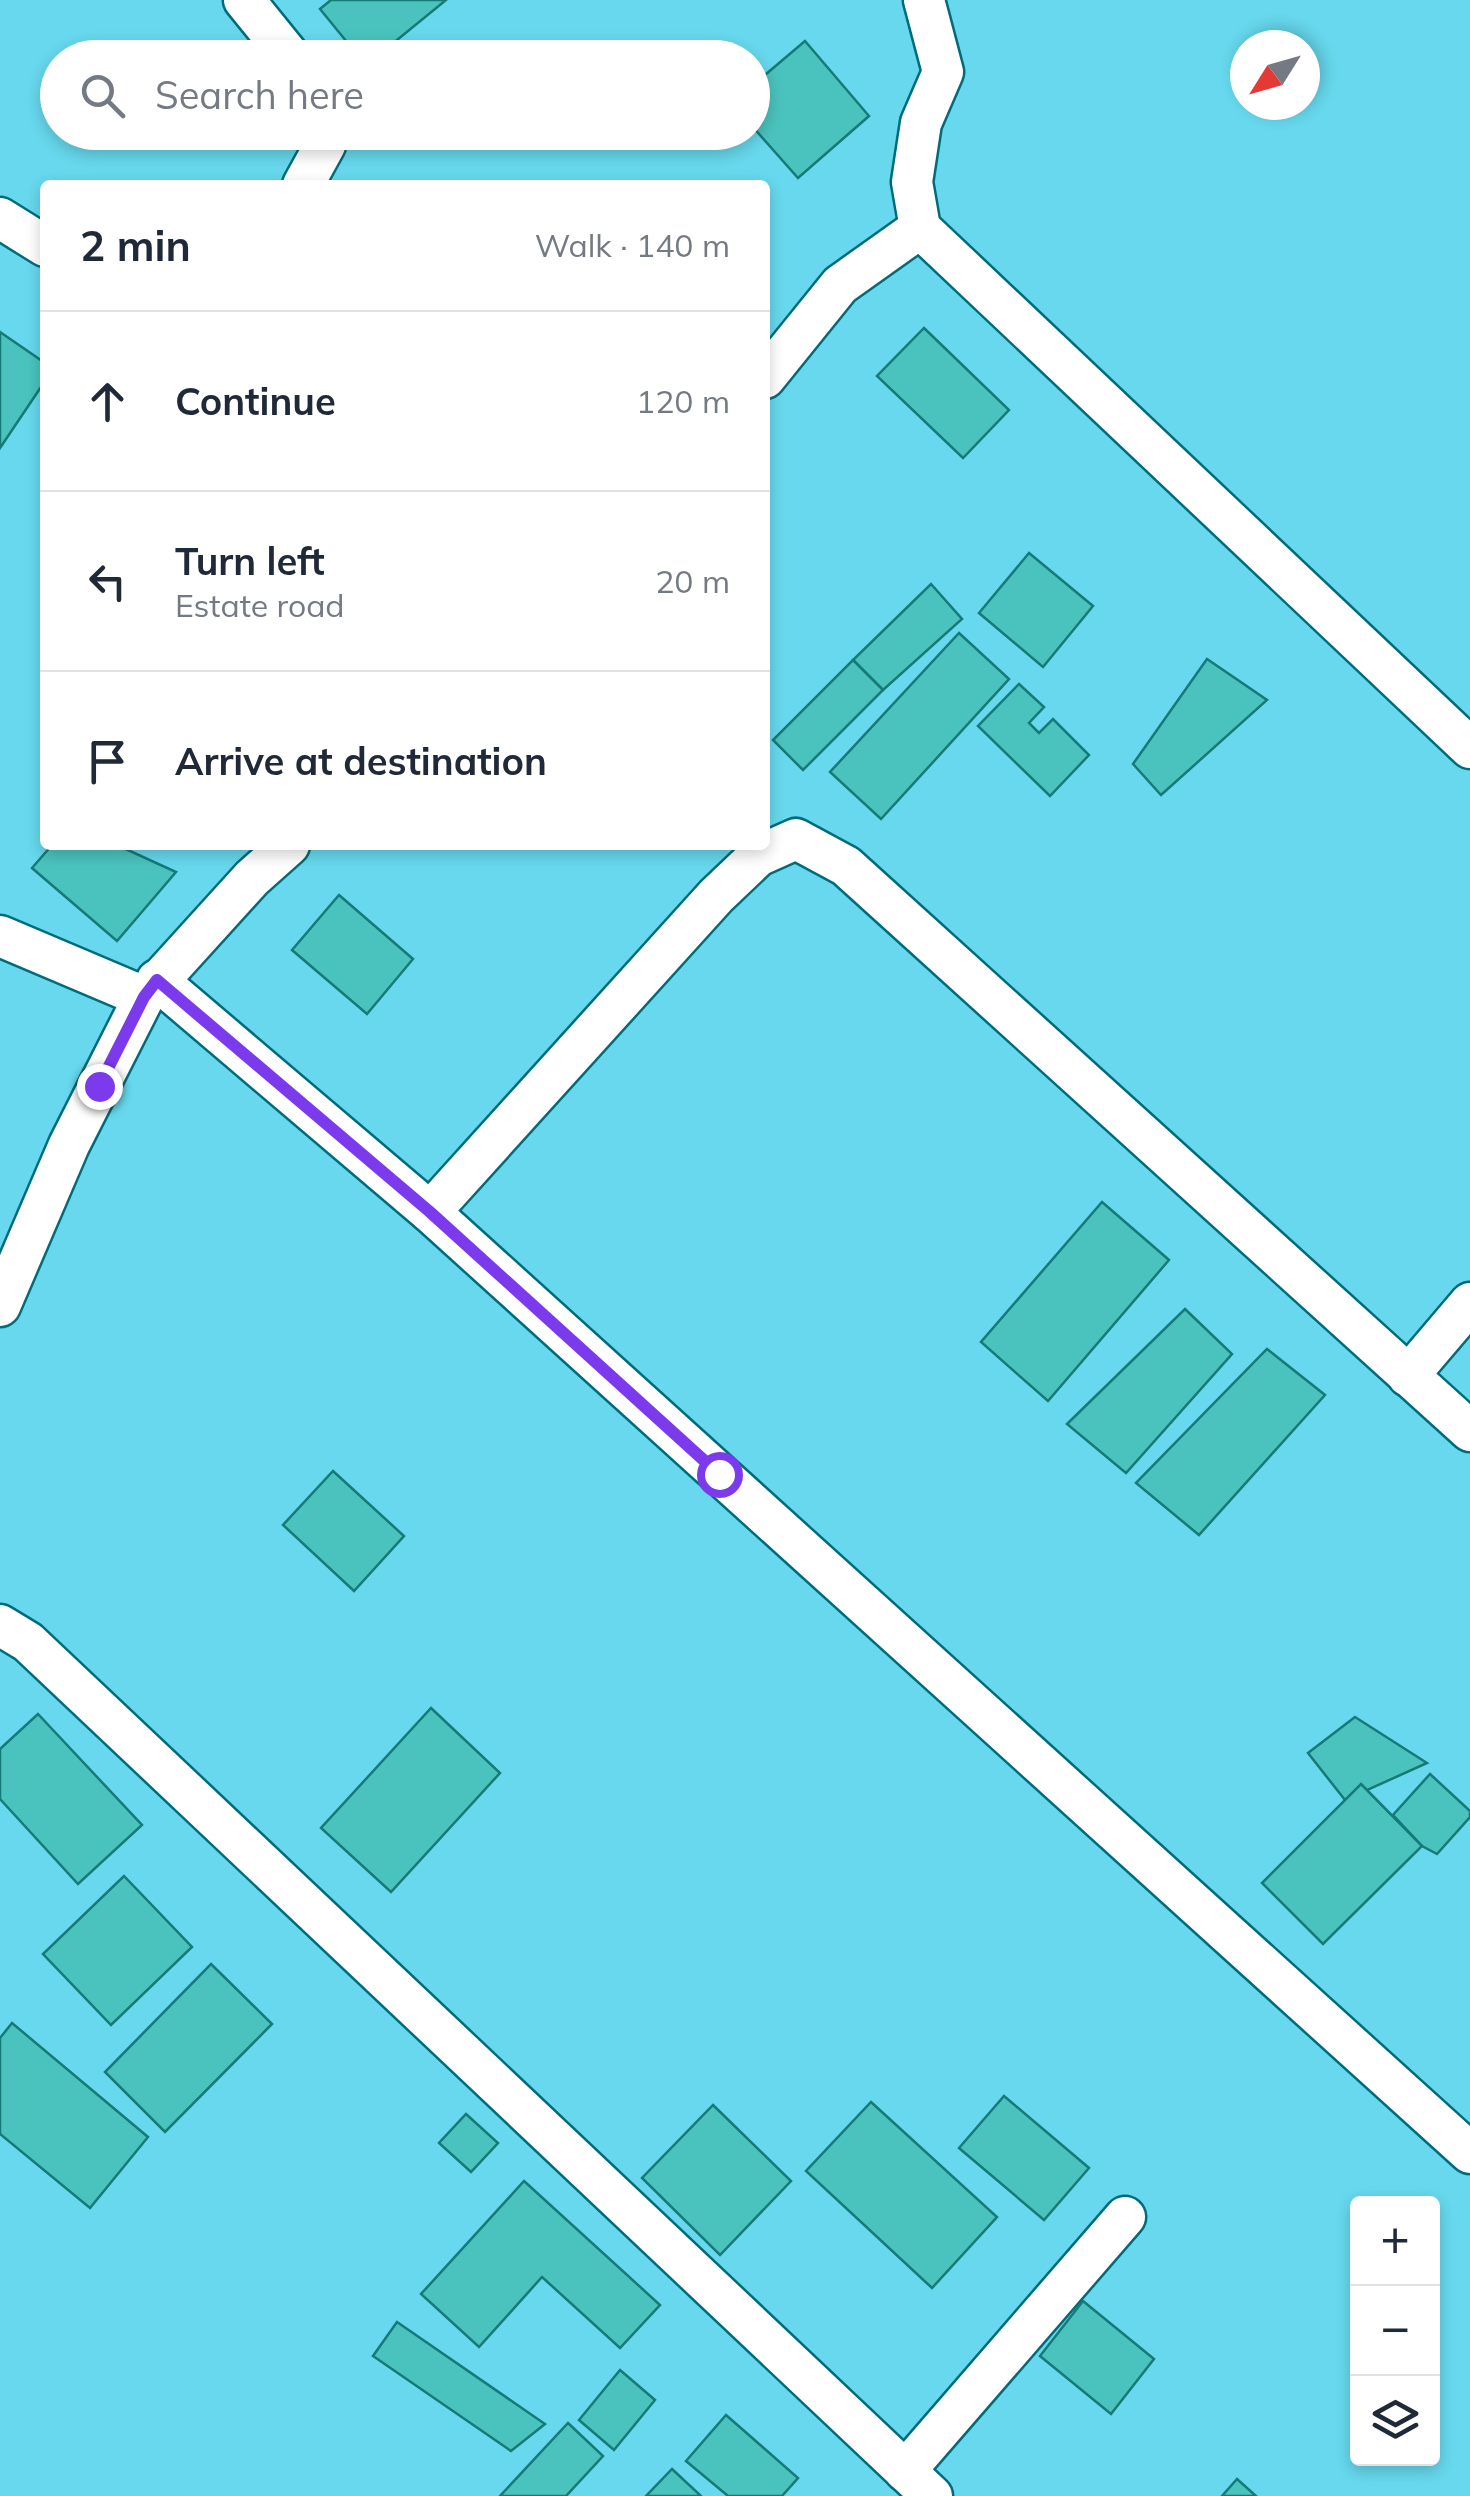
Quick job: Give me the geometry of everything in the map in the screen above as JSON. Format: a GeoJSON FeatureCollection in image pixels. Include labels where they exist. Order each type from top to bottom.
{"type":"FeatureCollection","features":[{"type":"Feature","properties":{"kind":"street"},"geometry":{"type":"LineString","coordinates":[[244,0],[276,40]]}},
{"type":"Feature","properties":{"kind":"street"},"geometry":{"type":"LineString","coordinates":[[924,0],[943,72],[921,123],[912,182],[920,228],[1470,748]]}},
{"type":"Feature","properties":{"kind":"street"},"geometry":{"type":"LineString","coordinates":[[306,180],[321,150]]}},
{"type":"Feature","properties":{"kind":"street"},"geometry":{"type":"LineString","coordinates":[[0,218],[40,243]]}},
{"type":"Feature","properties":{"kind":"street"},"geometry":{"type":"LineString","coordinates":[[770,372],[840,285],[920,228]]}},
{"type":"Feature","properties":{"kind":"street"},"geometry":{"type":"LineString","coordinates":[[430,1212],[716,896],[758,856],[796,839],[846,866],[1470,1431]]}},
{"type":"Feature","properties":{"kind":"street"},"geometry":{"type":"LineString","coordinates":[[0,1306],[68,1145],[151,988],[252,878],[283,850]]}},
{"type":"Feature","properties":{"kind":"street"},"geometry":{"type":"LineString","coordinates":[[0,936],[151,988],[430,1212],[1470,2153]]}},
{"type":"Feature","properties":{"kind":"street"},"geometry":{"type":"LineString","coordinates":[[1408,1376],[1470,1303]]}},
{"type":"Feature","properties":{"kind":"street"},"geometry":{"type":"LineString","coordinates":[[0,1625],[28,1642],[918,2483],[1125,2217]]}},
{"type":"Feature","properties":{"kind":"building"},"geometry":{"type":"Polygon","coordinates":[[[331,0],[446,0],[397,40],[345,40],[320,9],[331,0]]]}},
{"type":"Feature","properties":{"kind":"building"},"geometry":{"type":"Polygon","coordinates":[[[805,41],[869,116],[798,178],[770,146],[770,71],[805,41]]]}},
{"type":"Feature","properties":{"kind":"building"},"geometry":{"type":"Polygon","coordinates":[[[924,328],[1009,410],[963,458],[877,376],[924,328]]]}},
{"type":"Feature","properties":{"kind":"building"},"geometry":{"type":"Polygon","coordinates":[[[0,332],[40,360],[40,388],[0,448],[0,332]]]}},
{"type":"Feature","properties":{"kind":"building"},"geometry":{"type":"Polygon","coordinates":[[[1029,553],[1093,606],[1043,667],[979,613],[1029,553]]]}},
{"type":"Feature","properties":{"kind":"building"},"geometry":{"type":"Polygon","coordinates":[[[931,584],[962,619],[883,690],[853,660],[931,584]]]}},
{"type":"Feature","properties":{"kind":"building"},"geometry":{"type":"Polygon","coordinates":[[[959,633],[1009,679],[881,819],[830,772],[959,633]]]}},
{"type":"Feature","properties":{"kind":"building"},"geometry":{"type":"Polygon","coordinates":[[[1207,659],[1267,700],[1161,795],[1133,764],[1207,659]]]}},
{"type":"Feature","properties":{"kind":"building"},"geometry":{"type":"Polygon","coordinates":[[[853,660],[883,690],[803,770],[773,740],[853,660]]]}},
{"type":"Feature","properties":{"kind":"building"},"geometry":{"type":"Polygon","coordinates":[[[1019,684],[1044,707],[1029,723],[1039,733],[1053,719],[1089,755],[1050,796],[978,726],[1019,684]]]}},
{"type":"Feature","properties":{"kind":"building"},"geometry":{"type":"Polygon","coordinates":[[[48,850],[128,850],[176,872],[117,941],[32,868],[48,850]]]}},
{"type":"Feature","properties":{"kind":"building"},"geometry":{"type":"Polygon","coordinates":[[[339,895],[413,959],[367,1014],[292,950],[339,895]]]}},
{"type":"Feature","properties":{"kind":"building"},"geometry":{"type":"Polygon","coordinates":[[[1102,1202],[1169,1260],[1048,1401],[981,1342],[1102,1202]]]}},
{"type":"Feature","properties":{"kind":"building"},"geometry":{"type":"Polygon","coordinates":[[[1185,1309],[1232,1354],[1126,1473],[1067,1424],[1185,1309]]]}},
{"type":"Feature","properties":{"kind":"building"},"geometry":{"type":"Polygon","coordinates":[[[1267,1349],[1325,1395],[1199,1535],[1136,1483],[1267,1349]]]}},
{"type":"Feature","properties":{"kind":"building"},"geometry":{"type":"Polygon","coordinates":[[[333,1471],[404,1536],[354,1591],[283,1525],[333,1471]]]}},
{"type":"Feature","properties":{"kind":"building"},"geometry":{"type":"Polygon","coordinates":[[[431,1708],[500,1773],[391,1892],[321,1828],[431,1708]]]}},
{"type":"Feature","properties":{"kind":"building"},"geometry":{"type":"Polygon","coordinates":[[[38,1714],[142,1825],[78,1884],[0,1799],[0,1749],[38,1714]]]}},
{"type":"Feature","properties":{"kind":"building"},"geometry":{"type":"Polygon","coordinates":[[[1355,1717],[1427,1763],[1345,1800],[1308,1753],[1355,1717]]]}},
{"type":"Feature","properties":{"kind":"building"},"geometry":{"type":"Polygon","coordinates":[[[1430,1774],[1470,1811],[1470,1817],[1437,1854],[1422,1846],[1393,1815],[1430,1774]]]}},
{"type":"Feature","properties":{"kind":"building"},"geometry":{"type":"Polygon","coordinates":[[[1361,1784],[1422,1846],[1323,1944],[1262,1883],[1361,1784]]]}},
{"type":"Feature","properties":{"kind":"building"},"geometry":{"type":"Polygon","coordinates":[[[124,1876],[192,1947],[111,2025],[43,1954],[124,1876]]]}},
{"type":"Feature","properties":{"kind":"building"},"geometry":{"type":"Polygon","coordinates":[[[211,1964],[272,2024],[165,2132],[105,2072],[211,1964]]]}},
{"type":"Feature","properties":{"kind":"building"},"geometry":{"type":"Polygon","coordinates":[[[12,2023],[148,2137],[90,2208],[0,2134],[0,2038],[12,2023]]]}},
{"type":"Feature","properties":{"kind":"building"},"geometry":{"type":"Polygon","coordinates":[[[1004,2096],[1089,2168],[1044,2220],[959,2148],[1004,2096]]]}},
{"type":"Feature","properties":{"kind":"building"},"geometry":{"type":"Polygon","coordinates":[[[871,2102],[997,2217],[932,2288],[806,2171],[871,2102]]]}},
{"type":"Feature","properties":{"kind":"building"},"geometry":{"type":"Polygon","coordinates":[[[713,2105],[791,2181],[720,2255],[642,2178],[713,2105]]]}},
{"type":"Feature","properties":{"kind":"building"},"geometry":{"type":"Polygon","coordinates":[[[466,2114],[498,2143],[471,2172],[439,2143],[466,2114]]]}},
{"type":"Feature","properties":{"kind":"building"},"geometry":{"type":"Polygon","coordinates":[[[524,2181],[660,2305],[620,2348],[542,2277],[479,2347],[421,2294],[524,2181]]]}},
{"type":"Feature","properties":{"kind":"building"},"geometry":{"type":"Polygon","coordinates":[[[1083,2301],[1154,2359],[1111,2414],[1040,2356],[1083,2301]]]}},
{"type":"Feature","properties":{"kind":"building"},"geometry":{"type":"Polygon","coordinates":[[[397,2322],[545,2424],[511,2451],[373,2356],[397,2322]]]}},
{"type":"Feature","properties":{"kind":"building"},"geometry":{"type":"Polygon","coordinates":[[[620,2370],[655,2400],[614,2450],[579,2420],[620,2370]]]}},
{"type":"Feature","properties":{"kind":"building"},"geometry":{"type":"Polygon","coordinates":[[[726,2415],[798,2478],[782,2496],[728,2496],[686,2461],[726,2415]]]}},
{"type":"Feature","properties":{"kind":"building"},"geometry":{"type":"Polygon","coordinates":[[[568,2423],[603,2456],[566,2496],[500,2496],[568,2423]]]}},
{"type":"Feature","properties":{"kind":"building"},"geometry":{"type":"Polygon","coordinates":[[[672,2469],[701,2496],[646,2496],[672,2469]]]}},
{"type":"Feature","properties":{"kind":"building"},"geometry":{"type":"Polygon","coordinates":[[[1237,2479],[1256,2496],[1222,2496],[1237,2479]]]}},
{"type":"Feature","properties":{"kind":"route"},"geometry":{"type":"LineString","coordinates":[[99,1086],[144,997],[157,980],[430,1212],[719,1474]]}}]}
